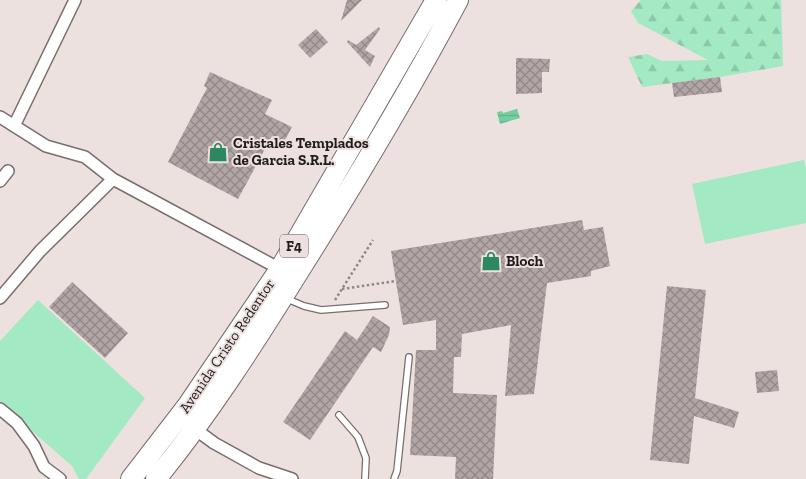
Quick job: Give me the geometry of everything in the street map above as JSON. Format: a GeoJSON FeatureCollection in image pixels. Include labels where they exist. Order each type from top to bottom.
{"type":"FeatureCollection","features":[{"type":"Feature","properties":{"kind":"highway","name":"Avenida Cristo Redentor"},"geometry":{"type":"LineString","coordinates":[[132,479],[188,405],[280,269],[421,29],[436,0]]}},
{"type":"Feature","properties":{"kind":"highway","name":"Avenida Cristo Redentor"},"geometry":{"type":"LineString","coordinates":[[156,479],[194,429],[283,297],[407,93],[458,0]]}},
{"type":"Feature","properties":{"kind":"street"},"geometry":{"type":"LineString","coordinates":[[14,126],[75,0]]}},
{"type":"Feature","properties":{"kind":"street"},"geometry":{"type":"LineString","coordinates":[[0,117],[46,146],[85,157],[113,179],[280,269]]}},
{"type":"Feature","properties":{"kind":"street"},"geometry":{"type":"LineString","coordinates":[[0,181],[8,172]]}},
{"type":"Feature","properties":{"kind":"street"},"geometry":{"type":"LineString","coordinates":[[0,298],[40,251],[113,179]]}},
{"type":"Feature","properties":{"kind":"street"},"geometry":{"type":"LineString","coordinates":[[0,409],[17,424],[34,446],[44,466],[60,479]]}},
{"type":"Feature","properties":{"kind":"street"},"geometry":{"type":"LineString","coordinates":[[194,429],[214,443],[259,468],[292,479]]}},
{"type":"Feature","properties":{"kind":"lane"},"geometry":{"type":"LineString","coordinates":[[283,297],[304,306],[322,310],[384,305]]}},
{"type":"Feature","properties":{"kind":"lane"},"geometry":{"type":"LineString","coordinates":[[394,479],[397,471],[410,357]]}},
{"type":"Feature","properties":{"kind":"lane"},"geometry":{"type":"LineString","coordinates":[[339,415],[358,437],[366,458],[365,479]]}},
{"type":"Feature","properties":{"kind":"path"},"geometry":{"type":"LineString","coordinates":[[329,309],[374,240]]}},
{"type":"Feature","properties":{"kind":"path"},"geometry":{"type":"LineString","coordinates":[[342,289],[396,281]]}},
{"type":"Feature","properties":{"kind":"green space"},"geometry":{"type":"Polygon","coordinates":[[[641,0],[781,0],[783,66],[720,77],[642,87],[628,57],[647,54],[662,61],[708,60],[638,23],[631,11],[641,0]]]}},
{"type":"Feature","properties":{"kind":"green space"},"geometry":{"type":"Polygon","coordinates":[[[804,160],[806,169],[806,223],[705,244],[692,184],[804,160]]]}},
{"type":"Feature","properties":{"kind":"green space"},"geometry":{"type":"Polygon","coordinates":[[[38,300],[145,398],[86,479],[79,479],[72,466],[0,403],[0,341],[38,300]]]}},
{"type":"Feature","properties":{"kind":"shaded area"},"geometry":{"type":"Polygon","coordinates":[[[517,109],[520,118],[500,124],[497,112],[502,111],[503,113],[517,109]]]}},
{"type":"Feature","properties":{"kind":"building"},"geometry":{"type":"Polygon","coordinates":[[[347,0],[362,0],[341,21],[347,0]]]}},
{"type":"Feature","properties":{"kind":"building"},"geometry":{"type":"Polygon","coordinates":[[[379,27],[380,29],[365,50],[375,56],[370,67],[347,42],[348,40],[356,45],[379,27]]]}},
{"type":"Feature","properties":{"kind":"building"},"geometry":{"type":"Polygon","coordinates":[[[316,29],[328,42],[310,58],[298,45],[316,29]]]}},
{"type":"Feature","properties":{"kind":"building"},"geometry":{"type":"Polygon","coordinates":[[[516,58],[550,59],[549,72],[542,72],[542,93],[516,94],[516,58]]]}},
{"type":"Feature","properties":{"kind":"building","name":"Cristales Templados de Garcia S.R.L."},"geometry":{"type":"Polygon","coordinates":[[[210,72],[272,100],[265,114],[292,127],[284,142],[272,136],[238,199],[168,162],[207,88],[204,86],[210,72]]]}},
{"type":"Feature","properties":{"kind":"building"},"geometry":{"type":"Polygon","coordinates":[[[720,77],[722,92],[674,97],[672,83],[720,77]]]}},
{"type":"Feature","properties":{"kind":"building"},"geometry":{"type":"Polygon","coordinates":[[[582,220],[584,230],[603,227],[610,266],[591,271],[591,276],[547,283],[534,394],[505,396],[511,325],[462,334],[461,357],[454,357],[453,393],[497,395],[493,479],[455,479],[456,457],[410,455],[416,350],[436,350],[436,320],[403,325],[391,251],[582,220]]]}},
{"type":"Feature","properties":{"kind":"building"},"geometry":{"type":"Polygon","coordinates":[[[72,282],[128,333],[105,358],[49,307],[72,282]]]}},
{"type":"Feature","properties":{"kind":"building"},"geometry":{"type":"Polygon","coordinates":[[[667,286],[706,290],[695,398],[739,412],[734,428],[694,416],[689,464],[650,460],[667,286]]]}},
{"type":"Feature","properties":{"kind":"building"},"geometry":{"type":"Polygon","coordinates":[[[373,316],[390,327],[389,335],[381,352],[373,347],[310,440],[283,422],[345,331],[357,340],[373,316]]]}},
{"type":"Feature","properties":{"kind":"building"},"geometry":{"type":"Polygon","coordinates":[[[777,370],[779,391],[757,393],[755,372],[777,370]]]}},
{"type":"Feature","properties":{"kind":"place","name":"Cristales Templados de Garcia S.R.L."},"geometry":{"type":"Point","coordinates":[218,152]}},
{"type":"Feature","properties":{"kind":"place","name":"Bloch"},"geometry":{"type":"Point","coordinates":[491,261]}}]}
